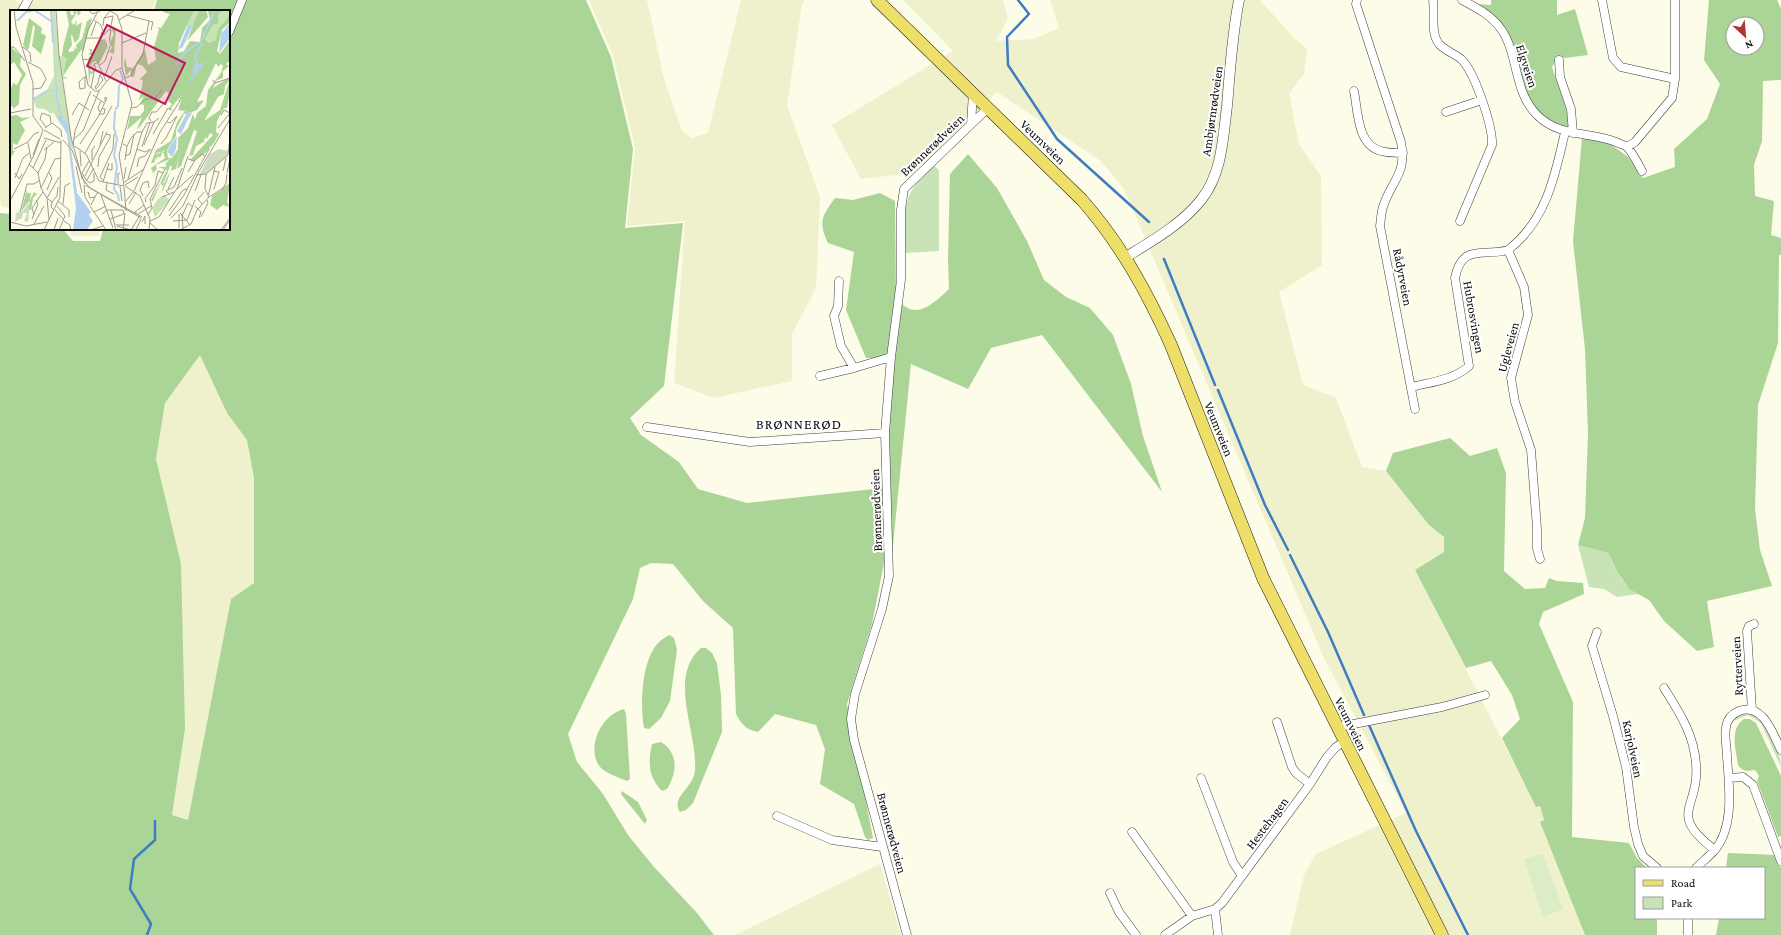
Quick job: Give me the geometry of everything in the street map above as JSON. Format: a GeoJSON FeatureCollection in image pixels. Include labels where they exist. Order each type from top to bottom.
{"type":"FeatureCollection","features":[{"type":"Feature","properties":{"kind":"main road","name":"Veumveien"},"geometry":{"type":"LineString","coordinates":[[877,0],[1082,200],[1102,223],[1126,257],[1156,312],[1171,345],[1263,578],[1442,935]]}},
{"type":"Feature","properties":{"kind":"street"},"geometry":{"type":"LineString","coordinates":[[23,10],[28,0]]}},
{"type":"Feature","properties":{"kind":"street"},"geometry":{"type":"LineString","coordinates":[[230,30],[242,0]]}},
{"type":"Feature","properties":{"kind":"street","name":"Ambjørnrødveien"},"geometry":{"type":"LineString","coordinates":[[1126,257],[1188,214],[1202,199],[1211,184],[1217,168],[1223,138],[1239,0]]}},
{"type":"Feature","properties":{"kind":"street","name":"Rådyrveien"},"geometry":{"type":"LineString","coordinates":[[1357,0],[1356,4],[1401,142],[1403,153],[1402,168],[1383,207],[1380,226],[1415,409]]}},
{"type":"Feature","properties":{"kind":"street"},"geometry":{"type":"LineString","coordinates":[[1433,0],[1434,30],[1440,45],[1462,60],[1482,100],[1493,135],[1492,145],[1460,221]]}},
{"type":"Feature","properties":{"kind":"street","name":"Elgveien"},"geometry":{"type":"LineString","coordinates":[[1462,0],[1484,11],[1501,29],[1520,88],[1528,105],[1550,126],[1569,132],[1605,138],[1627,147]]}},
{"type":"Feature","properties":{"kind":"street"},"geometry":{"type":"LineString","coordinates":[[1602,0],[1613,58],[1621,67],[1675,79]]}},
{"type":"Feature","properties":{"kind":"street"},"geometry":{"type":"LineString","coordinates":[[1642,171],[1627,147],[1635,142],[1672,98],[1675,79],[1675,0]]}},
{"type":"Feature","properties":{"kind":"street"},"geometry":{"type":"LineString","coordinates":[[1508,250],[1517,244],[1542,210],[1554,182],[1569,132],[1571,109],[1560,77],[1559,60]]}},
{"type":"Feature","properties":{"kind":"street"},"geometry":{"type":"LineString","coordinates":[[1354,91],[1362,133],[1369,145],[1381,151],[1403,153]]}},
{"type":"Feature","properties":{"kind":"street"},"geometry":{"type":"LineString","coordinates":[[971,124],[973,93]]}},
{"type":"Feature","properties":{"kind":"street"},"geometry":{"type":"LineString","coordinates":[[1446,112],[1482,100]]}},
{"type":"Feature","properties":{"kind":"street","name":"Brønnerødveien"},"geometry":{"type":"LineString","coordinates":[[907,935],[854,740],[851,719],[855,694],[882,609],[889,576],[885,433],[890,357],[901,280],[901,210],[904,188],[988,108]]}},
{"type":"Feature","properties":{"kind":"street","name":"Hubrosvingen"},"geometry":{"type":"LineString","coordinates":[[1411,387],[1449,378],[1462,373],[1469,366],[1455,278],[1457,268],[1467,256],[1473,252],[1500,252],[1508,250]]}},
{"type":"Feature","properties":{"kind":"street","name":"Ugleveien"},"geometry":{"type":"LineString","coordinates":[[1508,250],[1524,287],[1528,315],[1511,378],[1515,402],[1531,450],[1537,528],[1537,548],[1540,560]]}},
{"type":"Feature","properties":{"kind":"street"},"geometry":{"type":"LineString","coordinates":[[839,281],[838,306],[834,316],[841,346],[854,368]]}},
{"type":"Feature","properties":{"kind":"street"},"geometry":{"type":"LineString","coordinates":[[820,376],[890,357]]}},
{"type":"Feature","properties":{"kind":"street"},"geometry":{"type":"LineString","coordinates":[[648,427],[750,442],[885,433]]}},
{"type":"Feature","properties":{"kind":"street","name":"Rytterveien"},"geometry":{"type":"LineString","coordinates":[[1752,710],[1747,631],[1749,626],[1754,624]]}},
{"type":"Feature","properties":{"kind":"street","name":"Karjolveien"},"geometry":{"type":"LineString","coordinates":[[1597,632],[1592,646],[1613,716],[1626,767],[1634,827],[1638,844],[1643,856],[1656,867]]}},
{"type":"Feature","properties":{"kind":"street"},"geometry":{"type":"LineString","coordinates":[[1664,688],[1686,723],[1693,743],[1697,765],[1696,778],[1687,819],[1691,828],[1699,839],[1715,850]]}},
{"type":"Feature","properties":{"kind":"street"},"geometry":{"type":"LineString","coordinates":[[1338,727],[1419,712],[1485,694]]}},
{"type":"Feature","properties":{"kind":"street"},"geometry":{"type":"LineString","coordinates":[[1697,867],[1715,850],[1721,839],[1729,815],[1729,778],[1725,734],[1727,721],[1739,711],[1752,710],[1757,712],[1766,721],[1781,750]]}},
{"type":"Feature","properties":{"kind":"street"},"geometry":{"type":"LineString","coordinates":[[1277,722],[1292,767],[1310,784]]}},
{"type":"Feature","properties":{"kind":"street","name":"Hestehagen"},"geometry":{"type":"LineString","coordinates":[[1165,935],[1192,916],[1215,909],[1231,893],[1332,751],[1345,742]]}},
{"type":"Feature","properties":{"kind":"street"},"geometry":{"type":"LineString","coordinates":[[1729,778],[1743,777],[1753,785],[1781,861]]}},
{"type":"Feature","properties":{"kind":"street","name":"Hestehagen"},"geometry":{"type":"LineString","coordinates":[[1201,778],[1232,862],[1242,876]]}},
{"type":"Feature","properties":{"kind":"street"},"geometry":{"type":"LineString","coordinates":[[777,816],[832,840],[846,843],[882,846]]}},
{"type":"Feature","properties":{"kind":"street"},"geometry":{"type":"LineString","coordinates":[[1132,832],[1192,916]]}},
{"type":"Feature","properties":{"kind":"street"},"geometry":{"type":"LineString","coordinates":[[1110,893],[1119,912],[1136,935]]}},
{"type":"Feature","properties":{"kind":"street"},"geometry":{"type":"LineString","coordinates":[[1215,909],[1218,935]]}},
{"type":"Feature","properties":{"kind":"street"},"geometry":{"type":"LineString","coordinates":[[1688,919],[1688,935]]}},
{"type":"Feature","properties":{"kind":"green space"},"geometry":{"type":"Polygon","coordinates":[[[0,0],[14,0],[25,7],[31,0],[156,0],[152,10],[10,10],[10,208],[2,207],[0,201],[0,0]]]}},
{"type":"Feature","properties":{"kind":"green space"},"geometry":{"type":"Polygon","coordinates":[[[157,0],[586,0],[611,57],[633,149],[625,228],[683,223],[664,386],[630,418],[641,435],[679,462],[698,489],[747,503],[883,488],[895,358],[866,358],[846,310],[854,252],[828,243],[822,224],[824,215],[835,198],[853,200],[880,193],[895,201],[896,296],[909,309],[923,309],[949,289],[948,259],[950,174],[968,154],[997,188],[1027,241],[1044,280],[1066,297],[1090,308],[1113,335],[1131,384],[1143,436],[1162,492],[1042,335],[991,348],[968,389],[911,364],[892,555],[884,563],[872,624],[847,704],[873,838],[868,840],[865,837],[854,804],[820,784],[825,749],[816,725],[775,714],[758,732],[750,730],[744,726],[736,714],[733,628],[703,601],[673,564],[651,563],[640,568],[633,599],[568,734],[577,762],[603,794],[628,835],[654,867],[697,913],[714,935],[0,935],[0,213],[10,214],[10,230],[64,230],[73,241],[100,241],[103,230],[230,230],[230,10],[154,10],[157,0]],[[200,355],[165,403],[156,459],[181,564],[185,729],[172,815],[188,820],[231,599],[254,583],[254,478],[247,440],[227,413],[200,355]]]}},
{"type":"Feature","properties":{"kind":"green space"},"geometry":{"type":"Polygon","coordinates":[[[589,0],[647,0],[664,79],[682,131],[692,138],[708,133],[741,0],[805,0],[802,3],[787,105],[820,197],[816,288],[792,334],[792,381],[714,398],[674,383],[685,221],[627,226],[635,148],[613,55],[589,0]]]}},
{"type":"Feature","properties":{"kind":"green space"},"geometry":{"type":"Polygon","coordinates":[[[903,0],[1003,0],[1008,19],[996,41],[1034,39],[1059,28],[1050,0],[1260,0],[1294,38],[1307,49],[1304,74],[1289,93],[1299,144],[1321,176],[1322,265],[1279,292],[1303,385],[1336,398],[1362,467],[1386,471],[1429,525],[1444,537],[1444,552],[1415,570],[1536,806],[1540,806],[1544,820],[1540,822],[1585,935],[1290,935],[1304,875],[1316,854],[1406,813],[1323,656],[1124,189],[1101,161],[997,92],[914,173],[861,179],[832,125],[953,51],[903,0]]]}},
{"type":"Feature","properties":{"kind":"green space"},"geometry":{"type":"Polygon","coordinates":[[[1491,0],[1557,0],[1557,15],[1575,9],[1588,55],[1557,59],[1552,67],[1565,105],[1570,128],[1555,124],[1544,117],[1535,108],[1524,84],[1509,40],[1501,29],[1477,4],[1491,5],[1491,0]]]}},
{"type":"Feature","properties":{"kind":"green space"},"geometry":{"type":"Polygon","coordinates":[[[1709,0],[1777,0],[1781,9],[1781,80],[1763,81],[1762,141],[1754,165],[1755,196],[1774,201],[1771,235],[1781,238],[1781,255],[1779,255],[1778,343],[1758,405],[1755,509],[1760,550],[1772,586],[1707,601],[1714,647],[1697,651],[1664,621],[1649,600],[1629,589],[1618,573],[1608,553],[1578,545],[1585,518],[1588,433],[1585,349],[1573,241],[1582,138],[1609,143],[1628,157],[1643,178],[1675,167],[1674,149],[1707,119],[1720,84],[1704,60],[1709,0]]]}},
{"type":"Feature","properties":{"kind":"green space"},"geometry":{"type":"Polygon","coordinates":[[[932,164],[939,170],[939,251],[905,253],[904,226],[906,205],[915,186],[932,164]]]}},
{"type":"Feature","properties":{"kind":"green space"},"geometry":{"type":"Polygon","coordinates":[[[69,230],[100,230],[99,236],[72,236],[69,230]]]}},
{"type":"Feature","properties":{"kind":"green space"},"geometry":{"type":"Polygon","coordinates":[[[200,354],[227,413],[247,440],[254,478],[254,583],[231,599],[188,820],[172,815],[185,729],[156,459],[165,403],[200,354]]]}},
{"type":"Feature","properties":{"kind":"green space"},"geometry":{"type":"Polygon","coordinates":[[[1450,438],[1470,456],[1497,448],[1506,473],[1504,571],[1525,589],[1545,588],[1549,578],[1557,581],[1583,583],[1584,594],[1543,612],[1539,624],[1573,702],[1572,837],[1629,843],[1637,858],[1646,867],[1635,867],[1635,919],[1657,919],[1657,935],[1585,935],[1540,822],[1544,820],[1540,806],[1536,807],[1502,738],[1520,719],[1512,695],[1491,661],[1466,668],[1415,570],[1444,552],[1444,537],[1429,525],[1386,471],[1393,453],[1450,438]]]}},
{"type":"Feature","properties":{"kind":"green space"},"geometry":{"type":"Polygon","coordinates":[[[1578,545],[1608,553],[1624,582],[1632,591],[1638,594],[1617,597],[1604,589],[1589,587],[1578,545]]]}},
{"type":"Feature","properties":{"kind":"green space"},"geometry":{"type":"Polygon","coordinates":[[[669,635],[674,638],[677,650],[670,701],[661,718],[649,729],[644,728],[642,695],[645,671],[653,650],[659,642],[669,635]]]}},
{"type":"Feature","properties":{"kind":"green space"},"geometry":{"type":"Polygon","coordinates":[[[701,648],[706,648],[712,653],[717,663],[721,695],[722,732],[693,803],[686,810],[680,812],[678,802],[691,782],[695,770],[695,755],[686,706],[686,674],[691,660],[701,648]]]}},
{"type":"Feature","properties":{"kind":"green space"},"geometry":{"type":"Polygon","coordinates":[[[624,709],[626,714],[630,779],[627,781],[603,770],[600,767],[595,756],[594,748],[599,731],[604,723],[616,712],[624,709]]]}},
{"type":"Feature","properties":{"kind":"green space"},"geometry":{"type":"Polygon","coordinates":[[[1746,712],[1757,716],[1770,732],[1777,747],[1781,767],[1761,723],[1748,715],[1736,720],[1733,718],[1746,712]]]}},
{"type":"Feature","properties":{"kind":"green space"},"geometry":{"type":"Polygon","coordinates":[[[1744,719],[1750,719],[1756,723],[1781,776],[1781,836],[1778,837],[1757,781],[1759,776],[1755,770],[1745,770],[1738,765],[1735,734],[1739,723],[1744,719]]]}},
{"type":"Feature","properties":{"kind":"green space"},"geometry":{"type":"Polygon","coordinates":[[[661,742],[671,752],[674,764],[673,776],[670,783],[667,789],[662,791],[657,786],[650,769],[652,744],[661,742]]]}},
{"type":"Feature","properties":{"kind":"green space"},"geometry":{"type":"Polygon","coordinates":[[[622,791],[638,802],[647,820],[645,824],[621,794],[622,791]]]}},
{"type":"Feature","properties":{"kind":"green space"},"geometry":{"type":"Polygon","coordinates":[[[1728,853],[1776,855],[1781,868],[1781,935],[1716,935],[1719,919],[1765,919],[1765,867],[1726,867],[1728,853]]]}},
{"type":"Feature","properties":{"kind":"green space"},"geometry":{"type":"Polygon","coordinates":[[[1543,854],[1563,909],[1543,917],[1524,859],[1543,854]]]}},
{"type":"Feature","properties":{"kind":"green space"},"geometry":{"type":"Polygon","coordinates":[[[880,864],[901,935],[735,935],[880,864]]]}},
{"type":"Feature","properties":{"kind":"waterway"},"geometry":{"type":"LineString","coordinates":[[1018,0],[1029,14],[1007,37],[1008,65],[1057,139],[1149,222]]}},
{"type":"Feature","properties":{"kind":"waterway"},"geometry":{"type":"LineString","coordinates":[[1164,259],[1215,385]]}},
{"type":"Feature","properties":{"kind":"waterway"},"geometry":{"type":"LineString","coordinates":[[1218,390],[1265,505],[1288,550]]}},
{"type":"Feature","properties":{"kind":"waterway"},"geometry":{"type":"LineString","coordinates":[[1290,555],[1328,632],[1364,715]]}},
{"type":"Feature","properties":{"kind":"waterway"},"geometry":{"type":"LineString","coordinates":[[1369,725],[1416,831],[1468,935]]}},
{"type":"Feature","properties":{"kind":"waterway"},"geometry":{"type":"LineString","coordinates":[[147,935],[151,924],[130,889],[134,859],[155,840],[155,821]]}},
{"type":"Feature","properties":{"kind":"district","name":"BRØNNERØD"},"geometry":{"type":"Point","coordinates":[799,424]}}]}
